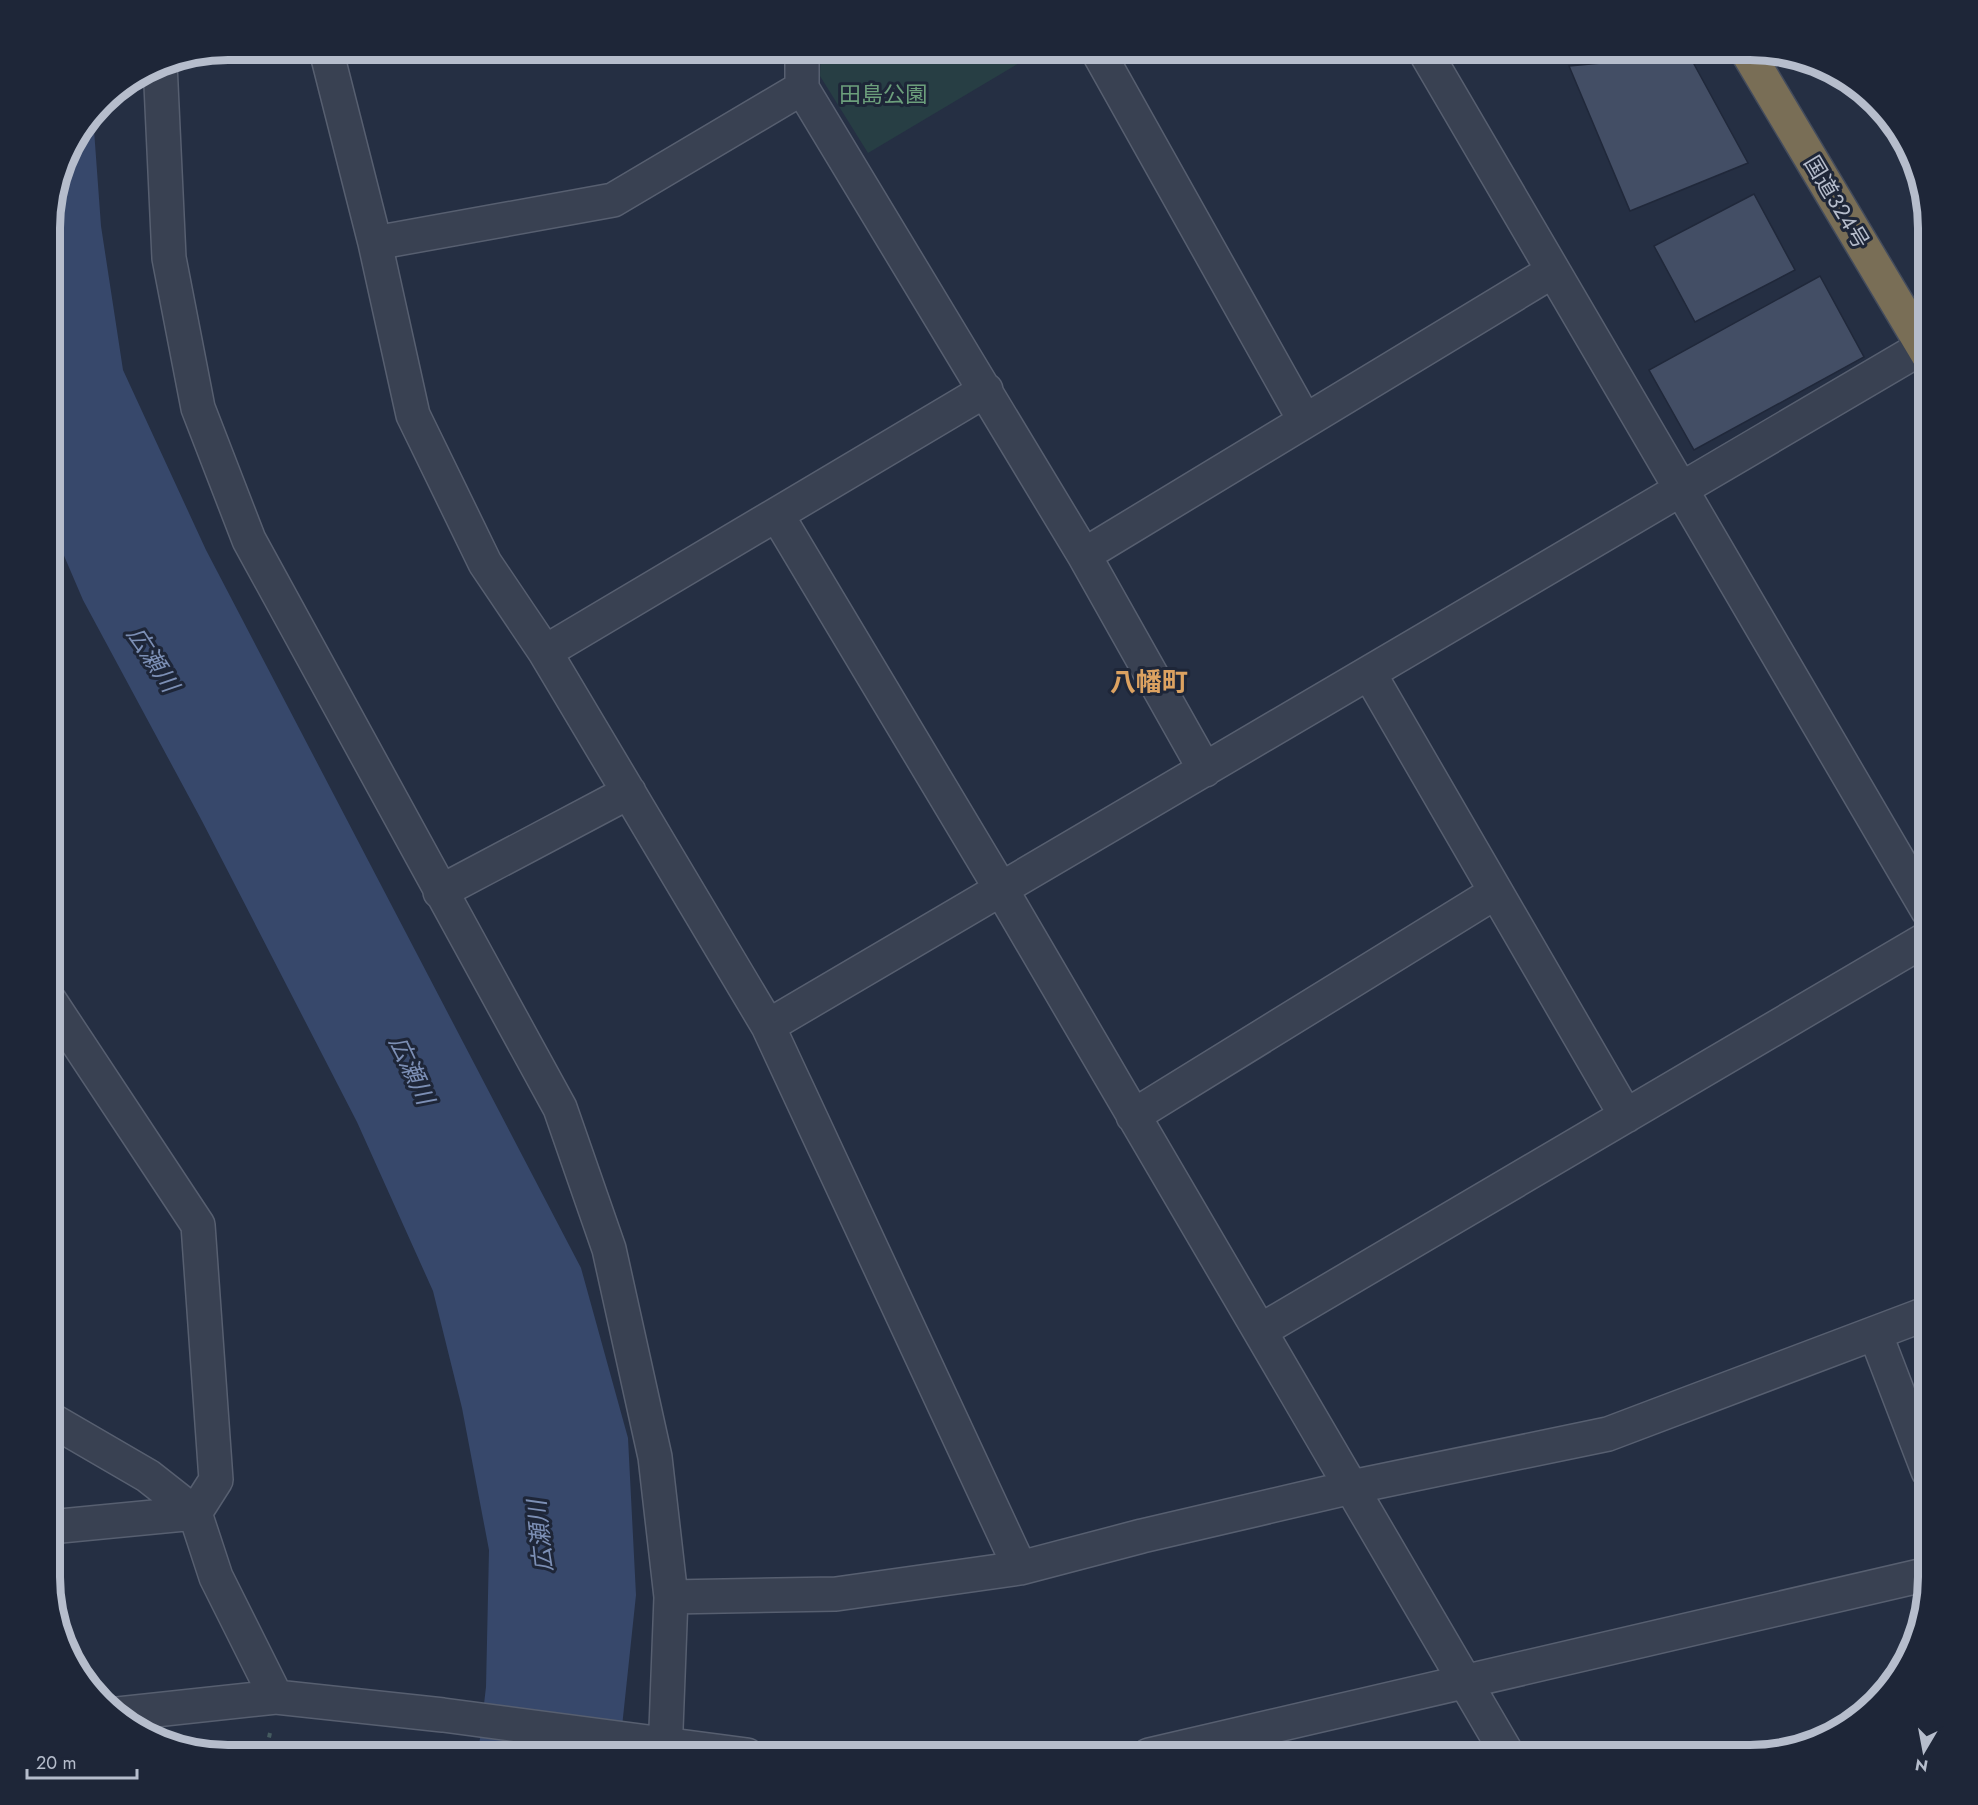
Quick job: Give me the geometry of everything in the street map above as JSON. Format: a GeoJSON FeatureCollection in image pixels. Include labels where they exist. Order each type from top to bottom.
{"type":"FeatureCollection","features":[{"type":"Feature","properties":{"kind":"highway","name":"国道324号"},"geometry":{"type":"LineString","coordinates":[[1752,60],[1918,334]]}},
{"type":"Feature","properties":{"kind":"street"},"geometry":{"type":"LineString","coordinates":[[329,60],[375,243],[413,415],[485,563],[545,652],[768,1026],[1020,1568]]}},
{"type":"Feature","properties":{"kind":"street"},"geometry":{"type":"LineString","coordinates":[[802,60],[802,88],[1084,555],[1205,770]]}},
{"type":"Feature","properties":{"kind":"street"},"geometry":{"type":"LineString","coordinates":[[1103,60],[1305,421]]}},
{"type":"Feature","properties":{"kind":"street"},"geometry":{"type":"LineString","coordinates":[[1430,60],[1918,894]]}},
{"type":"Feature","properties":{"kind":"street"},"geometry":{"type":"LineString","coordinates":[[161,74],[169,258],[198,408],[249,540],[560,1108],[609,1249],[655,1457],[671,1597],[659,1745]]}},
{"type":"Feature","properties":{"kind":"street"},"geometry":{"type":"LineString","coordinates":[[375,243],[613,200],[802,88]]}},
{"type":"Feature","properties":{"kind":"street"},"geometry":{"type":"LineString","coordinates":[[1084,555],[1553,270]]}},
{"type":"Feature","properties":{"kind":"street"},"geometry":{"type":"LineString","coordinates":[[768,1026],[1681,489],[1918,354]]}},
{"type":"Feature","properties":{"kind":"street"},"geometry":{"type":"LineString","coordinates":[[545,652],[986,390]]}},
{"type":"Feature","properties":{"kind":"street"},"geometry":{"type":"LineString","coordinates":[[777,515],[1000,889],[1502,1745]]}},
{"type":"Feature","properties":{"kind":"street"},"geometry":{"type":"LineString","coordinates":[[1369,673],[1626,1116]]}},
{"type":"Feature","properties":{"kind":"street"},"geometry":{"type":"LineString","coordinates":[[440,892],[628,792]]}},
{"type":"Feature","properties":{"kind":"street"},"geometry":{"type":"LineString","coordinates":[[1133,1116],[1496,892]]}},
{"type":"Feature","properties":{"kind":"street"},"geometry":{"type":"LineString","coordinates":[[1260,1331],[1918,944]]}},
{"type":"Feature","properties":{"kind":"street"},"geometry":{"type":"LineString","coordinates":[[60,1016],[198,1226],[216,1480],[195,1514]]}},
{"type":"Feature","properties":{"kind":"street"},"geometry":{"type":"LineString","coordinates":[[671,1597],[836,1594],[1020,1568],[1142,1536],[1352,1487],[1608,1434],[1918,1317]]}},
{"type":"Feature","properties":{"kind":"street"},"geometry":{"type":"LineString","coordinates":[[1875,1333],[1918,1445]]}},
{"type":"Feature","properties":{"kind":"street"},"geometry":{"type":"LineString","coordinates":[[60,1425],[148,1476],[195,1514],[216,1577],[276,1697]]}},
{"type":"Feature","properties":{"kind":"street"},"geometry":{"type":"LineString","coordinates":[[60,1526],[195,1514]]}},
{"type":"Feature","properties":{"kind":"street"},"geometry":{"type":"LineString","coordinates":[[1192,1745],[1918,1577]]}},
{"type":"Feature","properties":{"kind":"street"},"geometry":{"type":"LineString","coordinates":[[128,1712],[276,1697],[443,1715],[634,1745]]}},
{"type":"Feature","properties":{"kind":"green space","name":"田島公園"},"geometry":{"type":"Polygon","coordinates":[[[821,60],[1024,60],[868,153],[820,76],[821,60]]]}},
{"type":"Feature","properties":{"kind":"water","name":"広瀬川"},"geometry":{"type":"Polygon","coordinates":[[[94,128],[101,226],[123,370],[206,550],[581,1268],[628,1438],[636,1595],[620,1745],[479,1745],[486,1687],[489,1550],[462,1408],[433,1291],[357,1122],[202,821],[83,600],[60,546],[60,217],[73,164],[94,128]]]}},
{"type":"Feature","properties":{"kind":"building"},"geometry":{"type":"Polygon","coordinates":[[[1634,60],[1692,60],[1748,163],[1630,211],[1569,66],[1634,60]]]}},
{"type":"Feature","properties":{"kind":"building"},"geometry":{"type":"Polygon","coordinates":[[[1754,194],[1795,270],[1695,322],[1654,246],[1754,194]]]}},
{"type":"Feature","properties":{"kind":"building"},"geometry":{"type":"Polygon","coordinates":[[[1820,276],[1864,357],[1694,450],[1649,370],[1820,276]]]}},
{"type":"Feature","properties":{"kind":"district","name":"八幡町"},"geometry":{"type":"Point","coordinates":[1149,682]}}]}
